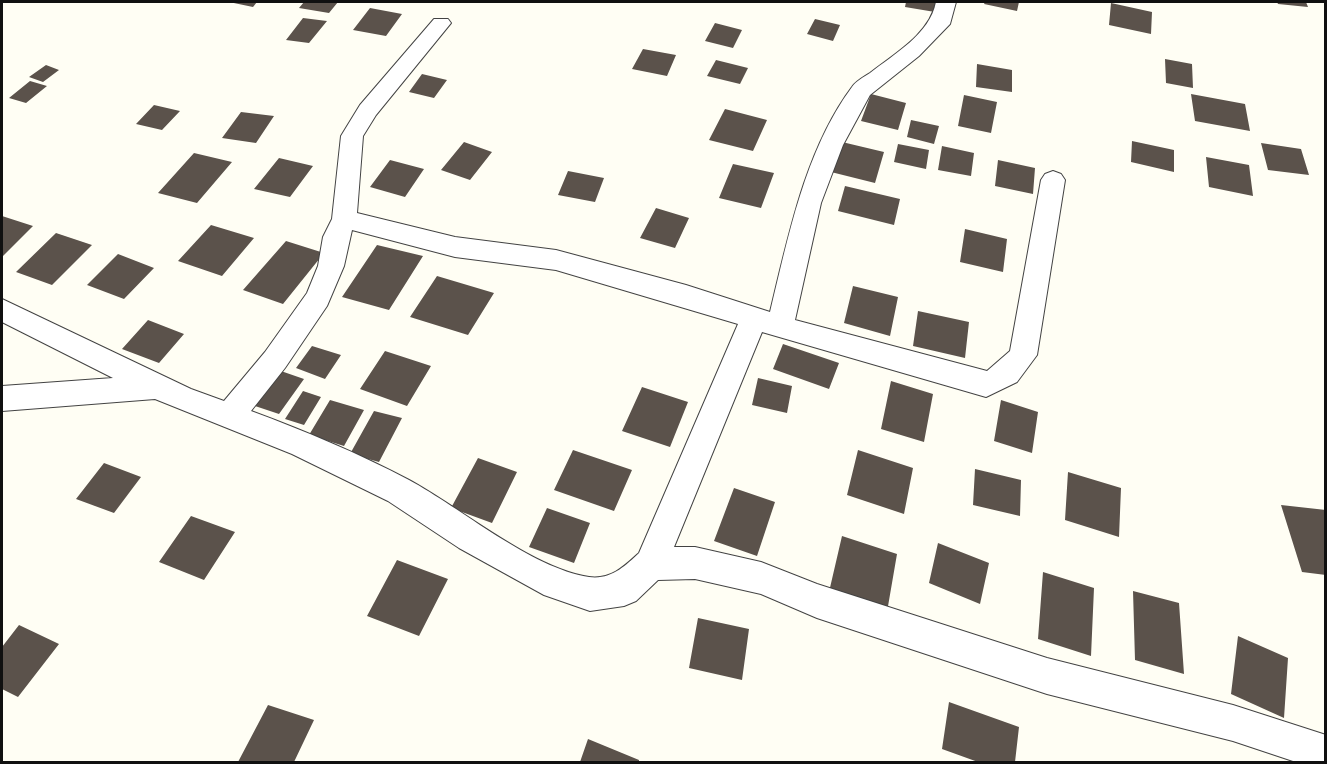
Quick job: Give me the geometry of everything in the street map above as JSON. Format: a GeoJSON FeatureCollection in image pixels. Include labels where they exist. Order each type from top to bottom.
{"type":"FeatureCollection","features":[{"type":"Feature","properties":{"kind":"street"},"geometry":{"type":"LineString","coordinates":[[2,310],[157,387],[303,444],[399,491],[470,537],[544,579],[590,594],[624,589],[651,564],[767,322],[831,145],[861,90],[912,51],[943,20],[946,2]]}},
{"type":"Feature","properties":{"kind":"street"},"geometry":{"type":"LineString","coordinates":[[230,415],[275,360],[318,298],[331,266],[336,237],[344,219],[352,136],[368,111],[441,23]]}},
{"type":"Feature","properties":{"kind":"street"},"geometry":{"type":"LineString","coordinates":[[344,219],[455,247],[556,260],[986,385],[1000,380],[1011,371],[1023,355],[1053,180]]}},
{"type":"Feature","properties":{"kind":"street"},"geometry":{"type":"LineString","coordinates":[[2,399],[157,387]]}},
{"type":"Feature","properties":{"kind":"street"},"geometry":{"type":"LineString","coordinates":[[651,564],[695,563],[760,578],[817,601],[1047,676],[1233,723],[1326,754]]}},
{"type":"Feature","properties":{"kind":"building"},"geometry":{"type":"Polygon","coordinates":[[[229,2],[257,2],[253,7],[229,2]]]}},
{"type":"Feature","properties":{"kind":"building"},"geometry":{"type":"Polygon","coordinates":[[[304,2],[338,2],[329,13],[299,8],[304,2]]]}},
{"type":"Feature","properties":{"kind":"building"},"geometry":{"type":"Polygon","coordinates":[[[906,2],[936,2],[935,12],[905,7],[906,2]]]}},
{"type":"Feature","properties":{"kind":"building"},"geometry":{"type":"Polygon","coordinates":[[[985,2],[1019,2],[1017,11],[984,4],[985,2]]]}},
{"type":"Feature","properties":{"kind":"building"},"geometry":{"type":"Polygon","coordinates":[[[1277,2],[1306,2],[1308,7],[1278,4],[1277,2]]]}},
{"type":"Feature","properties":{"kind":"building"},"geometry":{"type":"Polygon","coordinates":[[[1111,3],[1152,12],[1151,34],[1109,25],[1111,3]]]}},
{"type":"Feature","properties":{"kind":"building"},"geometry":{"type":"Polygon","coordinates":[[[370,8],[402,14],[386,36],[353,30],[370,8]]]}},
{"type":"Feature","properties":{"kind":"building"},"geometry":{"type":"Polygon","coordinates":[[[303,18],[327,21],[309,43],[286,40],[303,18]]]}},
{"type":"Feature","properties":{"kind":"building"},"geometry":{"type":"Polygon","coordinates":[[[815,19],[840,25],[833,41],[807,34],[815,19]]]}},
{"type":"Feature","properties":{"kind":"building"},"geometry":{"type":"Polygon","coordinates":[[[715,23],[742,30],[733,48],[705,41],[715,23]]]}},
{"type":"Feature","properties":{"kind":"building"},"geometry":{"type":"Polygon","coordinates":[[[643,49],[676,55],[667,76],[632,69],[643,49]]]}},
{"type":"Feature","properties":{"kind":"building"},"geometry":{"type":"Polygon","coordinates":[[[1165,59],[1192,64],[1193,88],[1166,83],[1165,59]]]}},
{"type":"Feature","properties":{"kind":"building"},"geometry":{"type":"Polygon","coordinates":[[[716,60],[748,68],[740,84],[707,76],[716,60]]]}},
{"type":"Feature","properties":{"kind":"building"},"geometry":{"type":"Polygon","coordinates":[[[977,64],[1012,70],[1012,92],[976,87],[977,64]]]}},
{"type":"Feature","properties":{"kind":"building"},"geometry":{"type":"Polygon","coordinates":[[[46,65],[59,70],[43,82],[29,77],[46,65]]]}},
{"type":"Feature","properties":{"kind":"building"},"geometry":{"type":"Polygon","coordinates":[[[422,74],[447,80],[434,98],[409,92],[422,74]]]}},
{"type":"Feature","properties":{"kind":"building"},"geometry":{"type":"Polygon","coordinates":[[[30,81],[47,86],[26,103],[9,98],[30,81]]]}},
{"type":"Feature","properties":{"kind":"building"},"geometry":{"type":"Polygon","coordinates":[[[871,94],[906,103],[898,130],[861,121],[871,94]]]}},
{"type":"Feature","properties":{"kind":"building"},"geometry":{"type":"Polygon","coordinates":[[[1191,94],[1245,104],[1250,131],[1195,121],[1191,94]]]}},
{"type":"Feature","properties":{"kind":"building"},"geometry":{"type":"Polygon","coordinates":[[[964,95],[997,102],[991,133],[958,126],[964,95]]]}},
{"type":"Feature","properties":{"kind":"building"},"geometry":{"type":"Polygon","coordinates":[[[154,105],[180,111],[162,130],[136,124],[154,105]]]}},
{"type":"Feature","properties":{"kind":"building"},"geometry":{"type":"Polygon","coordinates":[[[725,109],[767,120],[753,151],[709,140],[725,109]]]}},
{"type":"Feature","properties":{"kind":"building"},"geometry":{"type":"Polygon","coordinates":[[[241,112],[274,116],[256,143],[222,138],[241,112]]]}},
{"type":"Feature","properties":{"kind":"building"},"geometry":{"type":"Polygon","coordinates":[[[911,120],[939,126],[934,144],[907,137],[911,120]]]}},
{"type":"Feature","properties":{"kind":"building"},"geometry":{"type":"Polygon","coordinates":[[[1132,141],[1174,150],[1174,172],[1131,162],[1132,141]]]}},
{"type":"Feature","properties":{"kind":"building"},"geometry":{"type":"Polygon","coordinates":[[[464,142],[492,152],[470,180],[441,170],[464,142]]]}},
{"type":"Feature","properties":{"kind":"building"},"geometry":{"type":"Polygon","coordinates":[[[842,142],[884,152],[875,183],[831,172],[842,142]]]}},
{"type":"Feature","properties":{"kind":"building"},"geometry":{"type":"Polygon","coordinates":[[[1261,143],[1301,149],[1309,175],[1268,170],[1261,143]]]}},
{"type":"Feature","properties":{"kind":"building"},"geometry":{"type":"Polygon","coordinates":[[[898,144],[929,150],[926,169],[894,162],[898,144]]]}},
{"type":"Feature","properties":{"kind":"building"},"geometry":{"type":"Polygon","coordinates":[[[942,146],[974,153],[971,176],[938,170],[942,146]]]}},
{"type":"Feature","properties":{"kind":"building"},"geometry":{"type":"Polygon","coordinates":[[[194,153],[232,162],[197,203],[158,193],[194,153]]]}},
{"type":"Feature","properties":{"kind":"building"},"geometry":{"type":"Polygon","coordinates":[[[1206,157],[1249,165],[1253,196],[1209,187],[1206,157]]]}},
{"type":"Feature","properties":{"kind":"building"},"geometry":{"type":"Polygon","coordinates":[[[279,158],[313,166],[290,197],[254,189],[279,158]]]}},
{"type":"Feature","properties":{"kind":"building"},"geometry":{"type":"Polygon","coordinates":[[[390,160],[424,169],[405,197],[370,187],[390,160]]]}},
{"type":"Feature","properties":{"kind":"building"},"geometry":{"type":"Polygon","coordinates":[[[998,160],[1035,168],[1033,194],[995,186],[998,160]]]}},
{"type":"Feature","properties":{"kind":"building"},"geometry":{"type":"Polygon","coordinates":[[[733,164],[774,173],[761,208],[719,198],[733,164]]]}},
{"type":"Feature","properties":{"kind":"building"},"geometry":{"type":"Polygon","coordinates":[[[568,171],[604,178],[595,202],[558,195],[568,171]]]}},
{"type":"Feature","properties":{"kind":"building"},"geometry":{"type":"Polygon","coordinates":[[[845,186],[900,199],[894,225],[838,211],[845,186]]]}},
{"type":"Feature","properties":{"kind":"building"},"geometry":{"type":"Polygon","coordinates":[[[656,208],[689,218],[675,248],[640,238],[656,208]]]}},
{"type":"Feature","properties":{"kind":"building"},"geometry":{"type":"Polygon","coordinates":[[[2,216],[33,226],[2,257],[2,216]]]}},
{"type":"Feature","properties":{"kind":"building"},"geometry":{"type":"Polygon","coordinates":[[[211,225],[254,238],[222,276],[178,261],[211,225]]]}},
{"type":"Feature","properties":{"kind":"building"},"geometry":{"type":"Polygon","coordinates":[[[965,229],[1007,239],[1003,272],[960,262],[965,229]]]}},
{"type":"Feature","properties":{"kind":"building"},"geometry":{"type":"Polygon","coordinates":[[[56,233],[92,245],[52,285],[16,272],[56,233]]]}},
{"type":"Feature","properties":{"kind":"building"},"geometry":{"type":"Polygon","coordinates":[[[286,241],[324,253],[283,304],[243,290],[286,241]]]}},
{"type":"Feature","properties":{"kind":"building"},"geometry":{"type":"Polygon","coordinates":[[[377,245],[423,256],[389,310],[342,297],[377,245]]]}},
{"type":"Feature","properties":{"kind":"building"},"geometry":{"type":"Polygon","coordinates":[[[118,254],[154,268],[124,299],[87,285],[118,254]]]}},
{"type":"Feature","properties":{"kind":"building"},"geometry":{"type":"Polygon","coordinates":[[[437,276],[494,293],[468,335],[410,317],[437,276]]]}},
{"type":"Feature","properties":{"kind":"building"},"geometry":{"type":"Polygon","coordinates":[[[853,286],[898,297],[890,336],[844,323],[853,286]]]}},
{"type":"Feature","properties":{"kind":"building"},"geometry":{"type":"Polygon","coordinates":[[[918,311],[969,322],[965,358],[913,346],[918,311]]]}},
{"type":"Feature","properties":{"kind":"building"},"geometry":{"type":"Polygon","coordinates":[[[148,320],[184,334],[159,363],[122,349],[148,320]]]}},
{"type":"Feature","properties":{"kind":"building"},"geometry":{"type":"Polygon","coordinates":[[[783,344],[839,363],[829,389],[773,369],[783,344]]]}},
{"type":"Feature","properties":{"kind":"building"},"geometry":{"type":"Polygon","coordinates":[[[312,346],[341,355],[325,379],[296,368],[312,346]]]}},
{"type":"Feature","properties":{"kind":"building"},"geometry":{"type":"Polygon","coordinates":[[[385,351],[431,366],[407,406],[360,389],[385,351]]]}},
{"type":"Feature","properties":{"kind":"building"},"geometry":{"type":"Polygon","coordinates":[[[278,370],[304,379],[279,414],[252,405],[278,370]]]}},
{"type":"Feature","properties":{"kind":"building"},"geometry":{"type":"Polygon","coordinates":[[[758,378],[792,386],[787,413],[752,405],[758,378]]]}},
{"type":"Feature","properties":{"kind":"building"},"geometry":{"type":"Polygon","coordinates":[[[891,381],[933,394],[924,442],[881,429],[891,381]]]}},
{"type":"Feature","properties":{"kind":"building"},"geometry":{"type":"Polygon","coordinates":[[[642,387],[688,402],[670,447],[622,431],[642,387]]]}},
{"type":"Feature","properties":{"kind":"building"},"geometry":{"type":"Polygon","coordinates":[[[303,391],[321,397],[304,425],[285,419],[303,391]]]}},
{"type":"Feature","properties":{"kind":"building"},"geometry":{"type":"Polygon","coordinates":[[[330,400],[364,410],[344,446],[309,435],[330,400]]]}},
{"type":"Feature","properties":{"kind":"building"},"geometry":{"type":"Polygon","coordinates":[[[1001,400],[1038,412],[1032,453],[994,441],[1001,400]]]}},
{"type":"Feature","properties":{"kind":"building"},"geometry":{"type":"Polygon","coordinates":[[[374,411],[402,418],[379,462],[350,454],[374,411]]]}},
{"type":"Feature","properties":{"kind":"building"},"geometry":{"type":"Polygon","coordinates":[[[573,450],[632,470],[614,511],[554,490],[573,450]]]}},
{"type":"Feature","properties":{"kind":"building"},"geometry":{"type":"Polygon","coordinates":[[[858,450],[913,468],[904,514],[847,495],[858,450]]]}},
{"type":"Feature","properties":{"kind":"building"},"geometry":{"type":"Polygon","coordinates":[[[478,458],[517,472],[492,523],[451,508],[478,458]]]}},
{"type":"Feature","properties":{"kind":"building"},"geometry":{"type":"Polygon","coordinates":[[[104,463],[141,477],[114,513],[76,499],[104,463]]]}},
{"type":"Feature","properties":{"kind":"building"},"geometry":{"type":"Polygon","coordinates":[[[975,469],[1021,480],[1020,516],[973,505],[975,469]]]}},
{"type":"Feature","properties":{"kind":"building"},"geometry":{"type":"Polygon","coordinates":[[[1068,472],[1121,488],[1119,537],[1065,520],[1068,472]]]}},
{"type":"Feature","properties":{"kind":"building"},"geometry":{"type":"Polygon","coordinates":[[[734,488],[775,502],[757,556],[714,541],[734,488]]]}},
{"type":"Feature","properties":{"kind":"building"},"geometry":{"type":"Polygon","coordinates":[[[1281,505],[1326,510],[1326,575],[1302,572],[1281,505]]]}},
{"type":"Feature","properties":{"kind":"building"},"geometry":{"type":"Polygon","coordinates":[[[547,508],[590,523],[574,563],[529,547],[547,508]]]}},
{"type":"Feature","properties":{"kind":"building"},"geometry":{"type":"Polygon","coordinates":[[[191,516],[235,532],[204,580],[159,562],[191,516]]]}},
{"type":"Feature","properties":{"kind":"building"},"geometry":{"type":"Polygon","coordinates":[[[842,536],[897,554],[887,612],[829,592],[842,536]]]}},
{"type":"Feature","properties":{"kind":"building"},"geometry":{"type":"Polygon","coordinates":[[[938,543],[989,563],[980,604],[929,583],[938,543]]]}},
{"type":"Feature","properties":{"kind":"building"},"geometry":{"type":"Polygon","coordinates":[[[397,560],[448,579],[419,636],[367,616],[397,560]]]}},
{"type":"Feature","properties":{"kind":"building"},"geometry":{"type":"Polygon","coordinates":[[[1043,572],[1094,588],[1091,656],[1038,639],[1043,572]]]}},
{"type":"Feature","properties":{"kind":"building"},"geometry":{"type":"Polygon","coordinates":[[[1133,591],[1179,603],[1184,674],[1135,660],[1133,591]]]}},
{"type":"Feature","properties":{"kind":"building"},"geometry":{"type":"Polygon","coordinates":[[[698,618],[749,629],[742,680],[689,668],[698,618]]]}},
{"type":"Feature","properties":{"kind":"building"},"geometry":{"type":"Polygon","coordinates":[[[19,625],[59,644],[18,697],[2,689],[2,647],[19,625]]]}},
{"type":"Feature","properties":{"kind":"building"},"geometry":{"type":"Polygon","coordinates":[[[1238,636],[1288,658],[1284,718],[1231,694],[1238,636]]]}},
{"type":"Feature","properties":{"kind":"building"},"geometry":{"type":"Polygon","coordinates":[[[949,702],[1019,727],[1015,762],[978,762],[942,749],[949,702]]]}},
{"type":"Feature","properties":{"kind":"building"},"geometry":{"type":"Polygon","coordinates":[[[268,705],[314,720],[294,762],[238,762],[268,705]]]}},
{"type":"Feature","properties":{"kind":"building"},"geometry":{"type":"Polygon","coordinates":[[[588,739],[639,760],[639,762],[580,762],[588,739]]]}}]}
